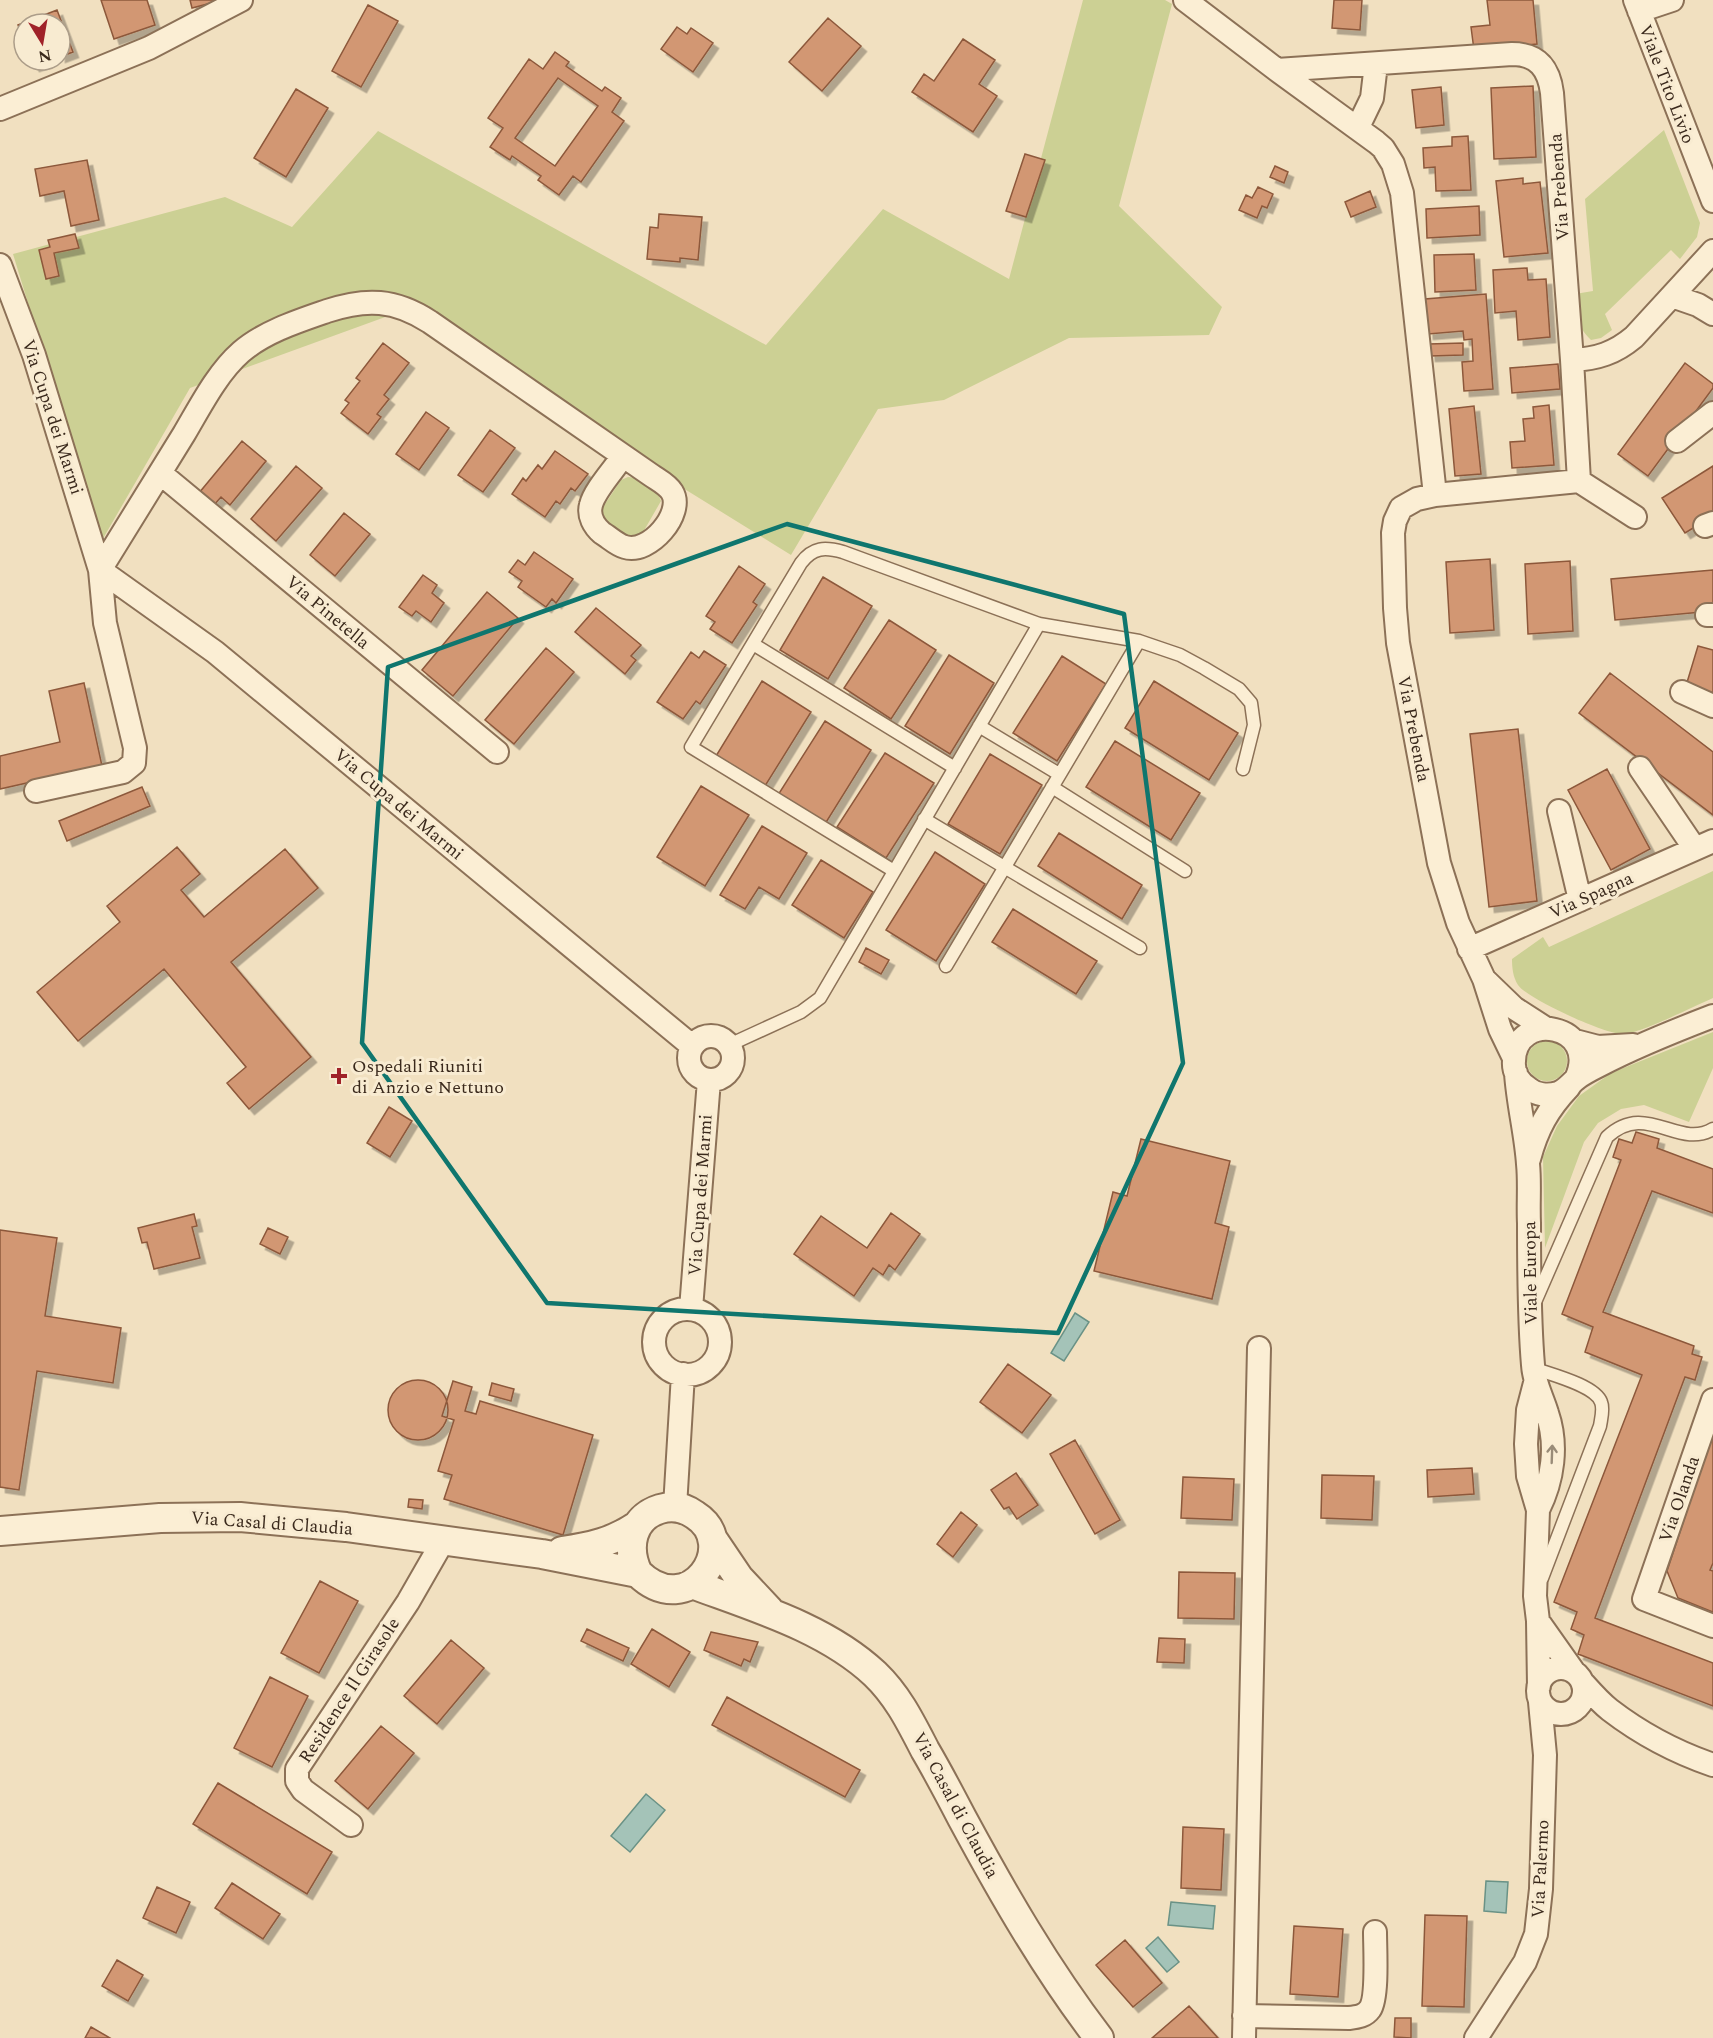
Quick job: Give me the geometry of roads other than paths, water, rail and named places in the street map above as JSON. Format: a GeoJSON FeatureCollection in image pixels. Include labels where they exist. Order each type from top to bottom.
{"type":"FeatureCollection","features":[{"type":"Feature","properties":{"kind":"street"},"geometry":{"type":"LineString","coordinates":[[0,109],[149,48],[241,0]]}},
{"type":"Feature","properties":{"kind":"street"},"geometry":{"type":"LineString","coordinates":[[1185,0],[1277,70],[1358,127],[1383,148],[1393,164],[1400,183],[1435,495]]}},
{"type":"Feature","properties":{"kind":"street"},"geometry":{"type":"LineString","coordinates":[[1637,6],[1672,0]]}},
{"type":"Feature","properties":{"kind":"street","name":"Viale Tito Livio"},"geometry":{"type":"LineString","coordinates":[[1637,6],[1713,201]]}},
{"type":"Feature","properties":{"kind":"street","name":"Via Prebenda"},"geometry":{"type":"LineString","coordinates":[[1277,70],[1521,54],[1534,59],[1545,69],[1551,83],[1579,481],[1435,495],[1417,499],[1401,508],[1393,533],[1396,628],[1439,863],[1453,910],[1484,979],[1515,1066]]}},
{"type":"Feature","properties":{"kind":"street"},"geometry":{"type":"LineString","coordinates":[[1358,127],[1372,98],[1376,64]]}},
{"type":"Feature","properties":{"kind":"street"},"geometry":{"type":"LineString","coordinates":[[1572,360],[1602,356],[1621,347],[1672,296],[1713,250]]}},
{"type":"Feature","properties":{"kind":"street","name":"Via Cupa dei Marmi"},"geometry":{"type":"LineString","coordinates":[[0,265],[31,348],[100,570],[105,623],[134,742],[134,763],[118,774],[36,791]]}},
{"type":"Feature","properties":{"kind":"street"},"geometry":{"type":"LineString","coordinates":[[1672,296],[1698,305],[1713,314]]}},
{"type":"Feature","properties":{"kind":"street"},"geometry":{"type":"LineString","coordinates":[[100,570],[203,402],[235,357],[261,338],[305,318],[342,306],[378,302],[401,307],[422,317],[623,456]]}},
{"type":"Feature","properties":{"kind":"street"},"geometry":{"type":"LineString","coordinates":[[1677,441],[1713,413]]}},
{"type":"Feature","properties":{"kind":"street","name":"Via Pinetella"},"geometry":{"type":"LineString","coordinates":[[160,473],[497,752]]}},
{"type":"Feature","properties":{"kind":"street"},"geometry":{"type":"LineString","coordinates":[[1579,481],[1635,517]]}},
{"type":"Feature","properties":{"kind":"street","name":"Via Cupa dei Marmi"},"geometry":{"type":"LineString","coordinates":[[100,570],[215,652],[693,1046]]}},
{"type":"Feature","properties":{"kind":"street"},"geometry":{"type":"LineString","coordinates":[[1682,692],[1713,706]]}},
{"type":"Feature","properties":{"kind":"street"},"geometry":{"type":"LineString","coordinates":[[1640,768],[1704,845]]}},
{"type":"Feature","properties":{"kind":"street"},"geometry":{"type":"LineString","coordinates":[[1559,811],[1580,900]]}},
{"type":"Feature","properties":{"kind":"street","name":"Via Spagna"},"geometry":{"type":"LineString","coordinates":[[1470,949],[1704,845]]}},
{"type":"Feature","properties":{"kind":"street","name":"Via Prebenda"},"geometry":{"type":"LineString","coordinates":[[1484,979],[1514,1008],[1545,1028]]}},
{"type":"Feature","properties":{"kind":"street","name":"Viale Europa"},"geometry":{"type":"LineString","coordinates":[[1515,1066],[1521,1082],[1529,1089],[1539,1094],[1559,1093],[1572,1083],[1643,1043],[1713,1016]]}},
{"type":"Feature","properties":{"kind":"street"},"geometry":{"type":"LineString","coordinates":[[1515,1066],[1517,1047],[1524,1037],[1533,1031],[1545,1028]]}},
{"type":"Feature","properties":{"kind":"street","name":"Viale Europa"},"geometry":{"type":"LineString","coordinates":[[1545,1028],[1556,1029],[1575,1041],[1590,1046],[1614,1047],[1643,1043]]}},
{"type":"Feature","properties":{"kind":"street"},"geometry":{"type":"LineString","coordinates":[[711,1036],[718,1037],[729,1045],[733,1052],[732,1066],[723,1077],[709,1080],[695,1074],[691,1068],[690,1053],[697,1041],[711,1036]]}},
{"type":"Feature","properties":{"kind":"street"},"geometry":{"type":"LineString","coordinates":[[1572,1083],[1580,1070],[1581,1060],[1580,1050],[1575,1041]]}},
{"type":"Feature","properties":{"kind":"street","name":"Viale Europa"},"geometry":{"type":"LineString","coordinates":[[1515,1066],[1528,1163],[1529,1314],[1534,1375],[1528,1410],[1526,1444],[1528,1476],[1538,1510],[1535,1596],[1540,1694]]}},
{"type":"Feature","properties":{"kind":"street","name":"Via Cupa dei Marmi"},"geometry":{"type":"LineString","coordinates":[[691,1309],[709,1080]]}},
{"type":"Feature","properties":{"kind":"street","name":"Viale Europa"},"geometry":{"type":"LineString","coordinates":[[1528,1163],[1541,1123],[1551,1107],[1572,1083]]}},
{"type":"Feature","properties":{"kind":"street"},"geometry":{"type":"LineString","coordinates":[[691,1309],[710,1318],[716,1326],[720,1346],[711,1364],[693,1374],[683,1374],[673,1371],[658,1358],[655,1338],[657,1328],[671,1313],[691,1309]]}},
{"type":"Feature","properties":{"kind":"street"},"geometry":{"type":"LineString","coordinates":[[1244,2038],[1259,1348]]}},
{"type":"Feature","properties":{"kind":"street"},"geometry":{"type":"LineString","coordinates":[[675,1507],[683,1374]]}},
{"type":"Feature","properties":{"kind":"street","name":"Via Olanda"},"geometry":{"type":"LineString","coordinates":[[1713,1400],[1644,1599],[1713,1626]]}},
{"type":"Feature","properties":{"kind":"street","name":"Via Casal di Claudia"},"geometry":{"type":"LineString","coordinates":[[542,1554],[597,1546],[623,1535],[654,1511],[675,1507],[688,1510],[707,1526],[712,1538],[739,1578],[773,1613]]}},
{"type":"Feature","properties":{"kind":"street","name":"Via Casal di Claudia"},"geometry":{"type":"LineString","coordinates":[[0,1531],[214,1516],[315,1524],[542,1554],[638,1573],[657,1587],[669,1590],[681,1589],[692,1584],[773,1613],[843,1650],[875,1674],[894,1696],[1032,1940],[1099,2038]]}},
{"type":"Feature","properties":{"kind":"street"},"geometry":{"type":"LineString","coordinates":[[638,1525],[632,1537],[631,1549],[638,1573]]}},
{"type":"Feature","properties":{"kind":"street"},"geometry":{"type":"LineString","coordinates":[[692,1584],[703,1576],[710,1564],[713,1551],[712,1538]]}},
{"type":"Feature","properties":{"kind":"street","name":"Residence Il Girasole"},"geometry":{"type":"LineString","coordinates":[[351,1825],[303,1790],[297,1781],[297,1769],[408,1602],[443,1541]]}},
{"type":"Feature","properties":{"kind":"street","name":"Viale Europa"},"geometry":{"type":"LineString","coordinates":[[1538,1621],[1579,1678],[1610,1710],[1660,1741],[1713,1765]]}},
{"type":"Feature","properties":{"kind":"street"},"geometry":{"type":"LineString","coordinates":[[1560,1668],[1579,1678],[1584,1698],[1573,1711],[1556,1714],[1544,1707],[1540,1694],[1546,1674],[1560,1668]]}},
{"type":"Feature","properties":{"kind":"street","name":"Via Palermo"},"geometry":{"type":"LineString","coordinates":[[1476,2038],[1525,1962],[1536,1934],[1541,1889],[1545,1755],[1540,1694]]}},
{"type":"Feature","properties":{"kind":"street","name":"Viale Europa"},"geometry":{"type":"LineString","coordinates":[[1573,1711],[1610,1710]]}},
{"type":"Feature","properties":{"kind":"street","name":"Via Palermo"},"geometry":{"type":"LineString","coordinates":[[1545,1755],[1573,1711]]}},
{"type":"Feature","properties":{"kind":"street"},"geometry":{"type":"LineString","coordinates":[[1244,2016],[1349,2018],[1363,2015],[1368,2011],[1374,1999],[1375,1932]]}},
{"type":"Feature","properties":{"kind":"lane"},"geometry":{"type":"LineString","coordinates":[[894,871],[691,747],[805,558],[811,552],[826,548],[843,552],[1039,624],[1138,641],[1191,661],[1239,689],[1248,698],[1255,719],[1243,769]]}},
{"type":"Feature","properties":{"kind":"lane"},"geometry":{"type":"LineString","coordinates":[[729,1045],[801,1012],[820,998],[1039,624]]}},
{"type":"Feature","properties":{"kind":"lane"},"geometry":{"type":"LineString","coordinates":[[946,966],[1138,641]]}},
{"type":"Feature","properties":{"kind":"lane"},"geometry":{"type":"LineString","coordinates":[[753,644],[955,768]]}},
{"type":"Feature","properties":{"kind":"lane"},"geometry":{"type":"LineString","coordinates":[[979,726],[1059,774]]}},
{"type":"Feature","properties":{"kind":"lane"},"geometry":{"type":"LineString","coordinates":[[1052,788],[1185,871]]}},
{"type":"Feature","properties":{"kind":"lane"},"geometry":{"type":"LineString","coordinates":[[924,819],[1140,948]]}},
{"type":"Feature","properties":{"kind":"lane"},"geometry":{"type":"LineString","coordinates":[[1529,1314],[1607,1137],[1616,1129],[1638,1123],[1662,1126],[1689,1135],[1713,1129]]}},
{"type":"Feature","properties":{"kind":"lane"},"geometry":{"type":"LineString","coordinates":[[1534,1375],[1591,1390],[1602,1402],[1600,1426],[1535,1596]]}},
{"type":"Feature","properties":{"kind":"water"},"geometry":{"type":"Polygon","coordinates":[[[1075,1313],[1089,1322],[1064,1361],[1051,1353],[1075,1313]]]}},
{"type":"Feature","properties":{"kind":"water"},"geometry":{"type":"Polygon","coordinates":[[[646,1794],[665,1810],[630,1852],[611,1836],[646,1794]]]}},
{"type":"Feature","properties":{"kind":"water"},"geometry":{"type":"Polygon","coordinates":[[[1486,1881],[1508,1882],[1506,1913],[1484,1911],[1486,1881]]]}},
{"type":"Feature","properties":{"kind":"water"},"geometry":{"type":"Polygon","coordinates":[[[1171,1902],[1215,1906],[1213,1929],[1168,1925],[1171,1902]]]}},
{"type":"Feature","properties":{"kind":"water"},"geometry":{"type":"Polygon","coordinates":[[[1158,1937],[1179,1962],[1167,1972],[1146,1948],[1158,1937]]]}},
{"type":"Feature","properties":{"kind":"place","name":"Ospedali Riuniti di Anzio e Nettuno"},"geometry":{"type":"Point","coordinates":[339,1076]}}]}
